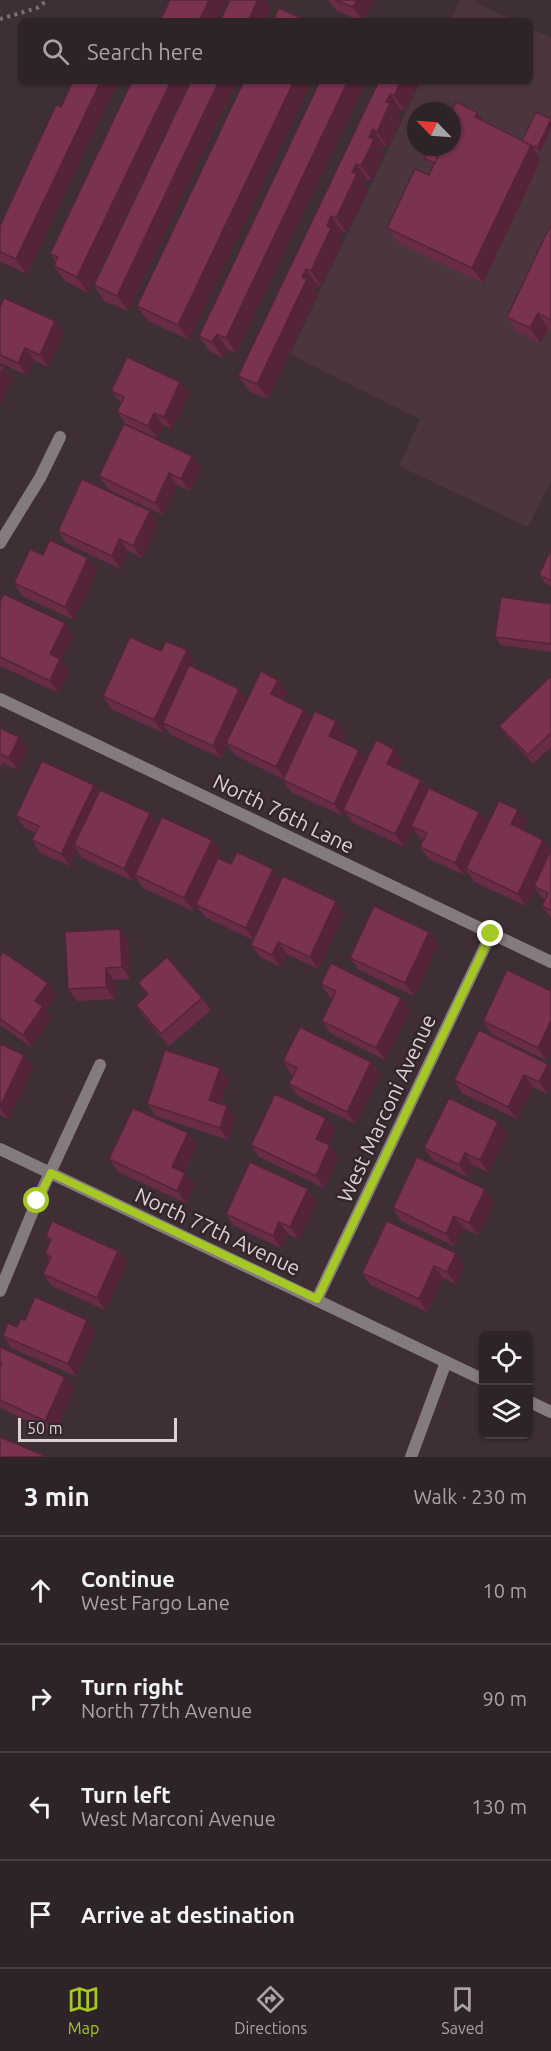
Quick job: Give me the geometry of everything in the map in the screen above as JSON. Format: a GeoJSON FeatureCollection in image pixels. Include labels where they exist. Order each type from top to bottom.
{"type":"FeatureCollection","features":[{"type":"Feature","properties":{"kind":"street"},"geometry":{"type":"LineString","coordinates":[[0,543],[40,478],[60,437]]}},
{"type":"Feature","properties":{"kind":"street","name":"North 76th Lane"},"geometry":{"type":"LineString","coordinates":[[0,699],[551,962]]}},
{"type":"Feature","properties":{"kind":"street","name":"West Marconi Avenue"},"geometry":{"type":"LineString","coordinates":[[317,1299],[491,934]]}},
{"type":"Feature","properties":{"kind":"street"},"geometry":{"type":"LineString","coordinates":[[0,1291],[100,1065]]}},
{"type":"Feature","properties":{"kind":"street","name":"North 77th Avenue"},"geometry":{"type":"LineString","coordinates":[[0,1149],[479,1378]]}},
{"type":"Feature","properties":{"kind":"street"},"geometry":{"type":"LineString","coordinates":[[411,1457],[446,1362]]}},
{"type":"Feature","properties":{"kind":"street"},"geometry":{"type":"LineString","coordinates":[[533,1403],[551,1412]]}},
{"type":"Feature","properties":{"kind":"path"},"geometry":{"type":"LineString","coordinates":[[0,19],[38,8],[48,0]]}},
{"type":"Feature","properties":{"kind":"shaded area"},"geometry":{"type":"Polygon","coordinates":[[[460,0],[475,0],[478,4],[508,18],[451,18],[460,0]]]}},
{"type":"Feature","properties":{"kind":"shaded area"},"geometry":{"type":"Polygon","coordinates":[[[533,29],[551,38],[551,480],[528,527],[399,466],[420,419],[290,354],[407,110],[407,156],[461,156],[461,102],[411,102],[420,84],[533,84],[533,29]]]}},
{"type":"Feature","properties":{"kind":"building"},"geometry":{"type":"Polygon","coordinates":[[[170,0],[209,0],[200,18],[161,18],[170,0]]]}},
{"type":"Feature","properties":{"kind":"building"},"geometry":{"type":"Polygon","coordinates":[[[230,0],[258,0],[249,18],[221,18],[230,0]]]}},
{"type":"Feature","properties":{"kind":"building"},"geometry":{"type":"Polygon","coordinates":[[[335,0],[357,0],[353,7],[335,0]]]}},
{"type":"Feature","properties":{"kind":"building"},"geometry":{"type":"Polygon","coordinates":[[[279,8],[301,18],[274,18],[279,8]]]}},
{"type":"Feature","properties":{"kind":"building"},"geometry":{"type":"Polygon","coordinates":[[[72,84],[100,84],[16,259],[0,252],[0,226],[56,105],[61,107],[72,84]]]}},
{"type":"Feature","properties":{"kind":"building"},"geometry":{"type":"Polygon","coordinates":[[[131,84],[170,84],[77,277],[54,266],[58,257],[50,254],[131,84]]]}},
{"type":"Feature","properties":{"kind":"building"},"geometry":{"type":"Polygon","coordinates":[[[190,84],[218,84],[117,296],[94,285],[190,84]]]}},
{"type":"Feature","properties":{"kind":"building"},"geometry":{"type":"Polygon","coordinates":[[[243,84],[293,84],[178,325],[137,306],[243,84]]]}},
{"type":"Feature","properties":{"kind":"building"},"geometry":{"type":"Polygon","coordinates":[[[319,84],[347,84],[226,338],[217,334],[212,342],[199,336],[319,84]]]}},
{"type":"Feature","properties":{"kind":"building"},"geometry":{"type":"Polygon","coordinates":[[[378,84],[400,84],[394,96],[390,94],[386,102],[390,103],[377,132],[373,129],[369,137],[374,139],[361,166],[356,164],[352,172],[357,174],[336,218],[331,216],[327,226],[331,228],[311,271],[306,269],[302,277],[307,279],[257,384],[238,376],[378,84]]]}},
{"type":"Feature","properties":{"kind":"building"},"geometry":{"type":"Polygon","coordinates":[[[461,104],[477,112],[475,117],[531,145],[472,268],[387,228],[415,169],[429,175],[438,156],[461,156],[461,104]]]}},
{"type":"Feature","properties":{"kind":"building"},"geometry":{"type":"Polygon","coordinates":[[[536,112],[551,119],[537,148],[522,141],[536,112]]]}},
{"type":"Feature","properties":{"kind":"building"},"geometry":{"type":"Polygon","coordinates":[[[426,156],[438,156],[435,163],[425,159],[426,156]]]}},
{"type":"Feature","properties":{"kind":"building"},"geometry":{"type":"Polygon","coordinates":[[[551,224],[551,320],[538,313],[530,328],[507,317],[551,224]]]}},
{"type":"Feature","properties":{"kind":"building"},"geometry":{"type":"Polygon","coordinates":[[[4,298],[55,321],[40,355],[25,348],[18,363],[0,355],[0,307],[4,298]]]}},
{"type":"Feature","properties":{"kind":"building"},"geometry":{"type":"Polygon","coordinates":[[[127,357],[180,382],[164,417],[154,413],[148,426],[117,412],[124,397],[111,391],[127,357]]]}},
{"type":"Feature","properties":{"kind":"building"},"geometry":{"type":"Polygon","coordinates":[[[124,424],[192,456],[181,479],[169,473],[155,503],[99,476],[124,424]]]}},
{"type":"Feature","properties":{"kind":"building"},"geometry":{"type":"Polygon","coordinates":[[[82,479],[150,511],[133,546],[119,539],[112,556],[58,531],[82,479]]]}},
{"type":"Feature","properties":{"kind":"building"},"geometry":{"type":"Polygon","coordinates":[[[50,540],[88,558],[65,607],[14,583],[30,549],[43,555],[50,540]]]}},
{"type":"Feature","properties":{"kind":"building"},"geometry":{"type":"Polygon","coordinates":[[[551,549],[551,581],[539,575],[551,549]]]}},
{"type":"Feature","properties":{"kind":"building"},"geometry":{"type":"Polygon","coordinates":[[[4,594],[65,623],[50,654],[60,659],[50,681],[0,657],[0,602],[4,594]]]}},
{"type":"Feature","properties":{"kind":"building"},"geometry":{"type":"Polygon","coordinates":[[[501,597],[551,604],[551,644],[495,637],[501,597]]]}},
{"type":"Feature","properties":{"kind":"building"},"geometry":{"type":"Polygon","coordinates":[[[130,637],[161,651],[166,641],[187,650],[154,720],[103,696],[130,637]]]}},
{"type":"Feature","properties":{"kind":"building"},"geometry":{"type":"Polygon","coordinates":[[[189,665],[239,689],[213,746],[163,723],[189,665]]]}},
{"type":"Feature","properties":{"kind":"building"},"geometry":{"type":"Polygon","coordinates":[[[261,671],[278,680],[271,694],[304,710],[276,767],[226,743],[261,671]]]}},
{"type":"Feature","properties":{"kind":"building"},"geometry":{"type":"Polygon","coordinates":[[[551,676],[551,733],[528,755],[499,726],[551,676]]]}},
{"type":"Feature","properties":{"kind":"building"},"geometry":{"type":"Polygon","coordinates":[[[315,711],[336,721],[329,736],[359,750],[334,804],[283,780],[315,711]]]}},
{"type":"Feature","properties":{"kind":"building"},"geometry":{"type":"Polygon","coordinates":[[[0,728],[19,737],[9,758],[0,754],[0,728]]]}},
{"type":"Feature","properties":{"kind":"building"},"geometry":{"type":"Polygon","coordinates":[[[376,740],[394,749],[387,764],[421,780],[395,834],[343,810],[376,740]]]}},
{"type":"Feature","properties":{"kind":"building"},"geometry":{"type":"Polygon","coordinates":[[[42,761],[94,785],[61,854],[32,840],[39,826],[16,816],[42,761]]]}},
{"type":"Feature","properties":{"kind":"building"},"geometry":{"type":"Polygon","coordinates":[[[429,788],[479,812],[455,863],[420,847],[427,833],[411,826],[429,788]]]}},
{"type":"Feature","properties":{"kind":"building"},"geometry":{"type":"Polygon","coordinates":[[[100,790],[150,813],[124,869],[74,845],[100,790]]]}},
{"type":"Feature","properties":{"kind":"building"},"geometry":{"type":"Polygon","coordinates":[[[499,801],[518,810],[511,824],[543,840],[518,894],[466,869],[499,801]]]}},
{"type":"Feature","properties":{"kind":"building"},"geometry":{"type":"Polygon","coordinates":[[[162,817],[212,840],[184,898],[135,875],[162,817]]]}},
{"type":"Feature","properties":{"kind":"building"},"geometry":{"type":"Polygon","coordinates":[[[551,850],[551,910],[542,906],[548,893],[534,886],[551,850]]]}},
{"type":"Feature","properties":{"kind":"building"},"geometry":{"type":"Polygon","coordinates":[[[237,852],[273,869],[246,928],[196,905],[218,858],[231,864],[237,852]]]}},
{"type":"Feature","properties":{"kind":"building"},"geometry":{"type":"Polygon","coordinates":[[[283,876],[336,901],[310,957],[278,942],[272,955],[251,945],[283,876]]]}},
{"type":"Feature","properties":{"kind":"building"},"geometry":{"type":"Polygon","coordinates":[[[374,906],[429,932],[405,983],[350,958],[374,906]]]}},
{"type":"Feature","properties":{"kind":"building"},"geometry":{"type":"Polygon","coordinates":[[[120,929],[122,967],[106,968],[106,987],[68,989],[65,932],[120,929]]]}},
{"type":"Feature","properties":{"kind":"building"},"geometry":{"type":"Polygon","coordinates":[[[3,952],[48,983],[35,1001],[43,1006],[23,1035],[0,1019],[0,957],[3,952]]]}},
{"type":"Feature","properties":{"kind":"building"},"geometry":{"type":"Polygon","coordinates":[[[167,957],[202,998],[161,1034],[136,1005],[148,994],[138,983],[167,957]]]}},
{"type":"Feature","properties":{"kind":"building"},"geometry":{"type":"Polygon","coordinates":[[[331,963],[401,998],[376,1048],[322,1021],[336,991],[321,984],[331,963]]]}},
{"type":"Feature","properties":{"kind":"building"},"geometry":{"type":"Polygon","coordinates":[[[507,970],[551,991],[551,1020],[538,1048],[483,1021],[507,970]]]}},
{"type":"Feature","properties":{"kind":"building"},"geometry":{"type":"Polygon","coordinates":[[[300,1027],[371,1062],[347,1112],[289,1084],[297,1068],[283,1061],[300,1027]]]}},
{"type":"Feature","properties":{"kind":"building"},"geometry":{"type":"Polygon","coordinates":[[[479,1030],[548,1064],[539,1082],[524,1075],[508,1107],[454,1080],[479,1030]]]}},
{"type":"Feature","properties":{"kind":"building"},"geometry":{"type":"Polygon","coordinates":[[[0,1044],[24,1055],[0,1107],[0,1044]]]}},
{"type":"Feature","properties":{"kind":"building"},"geometry":{"type":"Polygon","coordinates":[[[165,1050],[220,1068],[209,1100],[227,1106],[220,1128],[147,1104],[165,1050]]]}},
{"type":"Feature","properties":{"kind":"building"},"geometry":{"type":"Polygon","coordinates":[[[275,1094],[326,1118],[316,1139],[330,1145],[316,1176],[251,1145],[275,1094]]]}},
{"type":"Feature","properties":{"kind":"building"},"geometry":{"type":"Polygon","coordinates":[[[449,1098],[498,1122],[480,1160],[465,1153],[459,1165],[424,1148],[449,1098]]]}},
{"type":"Feature","properties":{"kind":"building"},"geometry":{"type":"Polygon","coordinates":[[[133,1108],[188,1133],[172,1167],[185,1173],[177,1191],[109,1159],[133,1108]]]}},
{"type":"Feature","properties":{"kind":"building"},"geometry":{"type":"Polygon","coordinates":[[[417,1157],[485,1189],[469,1223],[454,1216],[446,1234],[393,1208],[417,1157]]]}},
{"type":"Feature","properties":{"kind":"building"},"geometry":{"type":"Polygon","coordinates":[[[250,1162],[308,1189],[290,1227],[279,1222],[273,1236],[226,1214],[250,1162]]]}},
{"type":"Feature","properties":{"kind":"building"},"geometry":{"type":"Polygon","coordinates":[[[52,1221],[118,1251],[97,1298],[43,1274],[51,1257],[45,1254],[51,1239],[46,1236],[52,1221]]]}},
{"type":"Feature","properties":{"kind":"building"},"geometry":{"type":"Polygon","coordinates":[[[387,1221],[456,1253],[447,1272],[434,1266],[419,1299],[362,1273],[387,1221]]]}},
{"type":"Feature","properties":{"kind":"building"},"geometry":{"type":"Polygon","coordinates":[[[35,1297],[87,1320],[68,1364],[3,1336],[8,1323],[17,1327],[21,1319],[25,1320],[35,1297]]]}},
{"type":"Feature","properties":{"kind":"building"},"geometry":{"type":"Polygon","coordinates":[[[0,1347],[65,1377],[45,1421],[0,1400],[0,1366],[2,1363],[0,1362],[0,1347]]]}},
{"type":"Feature","properties":{"kind":"building"},"geometry":{"type":"Polygon","coordinates":[[[0,1437],[45,1456],[0,1457],[0,1437]]]}},
{"type":"Feature","properties":{"kind":"route"},"geometry":{"type":"LineString","coordinates":[[37,1201],[51,1173],[317,1299],[491,934]]}}]}
